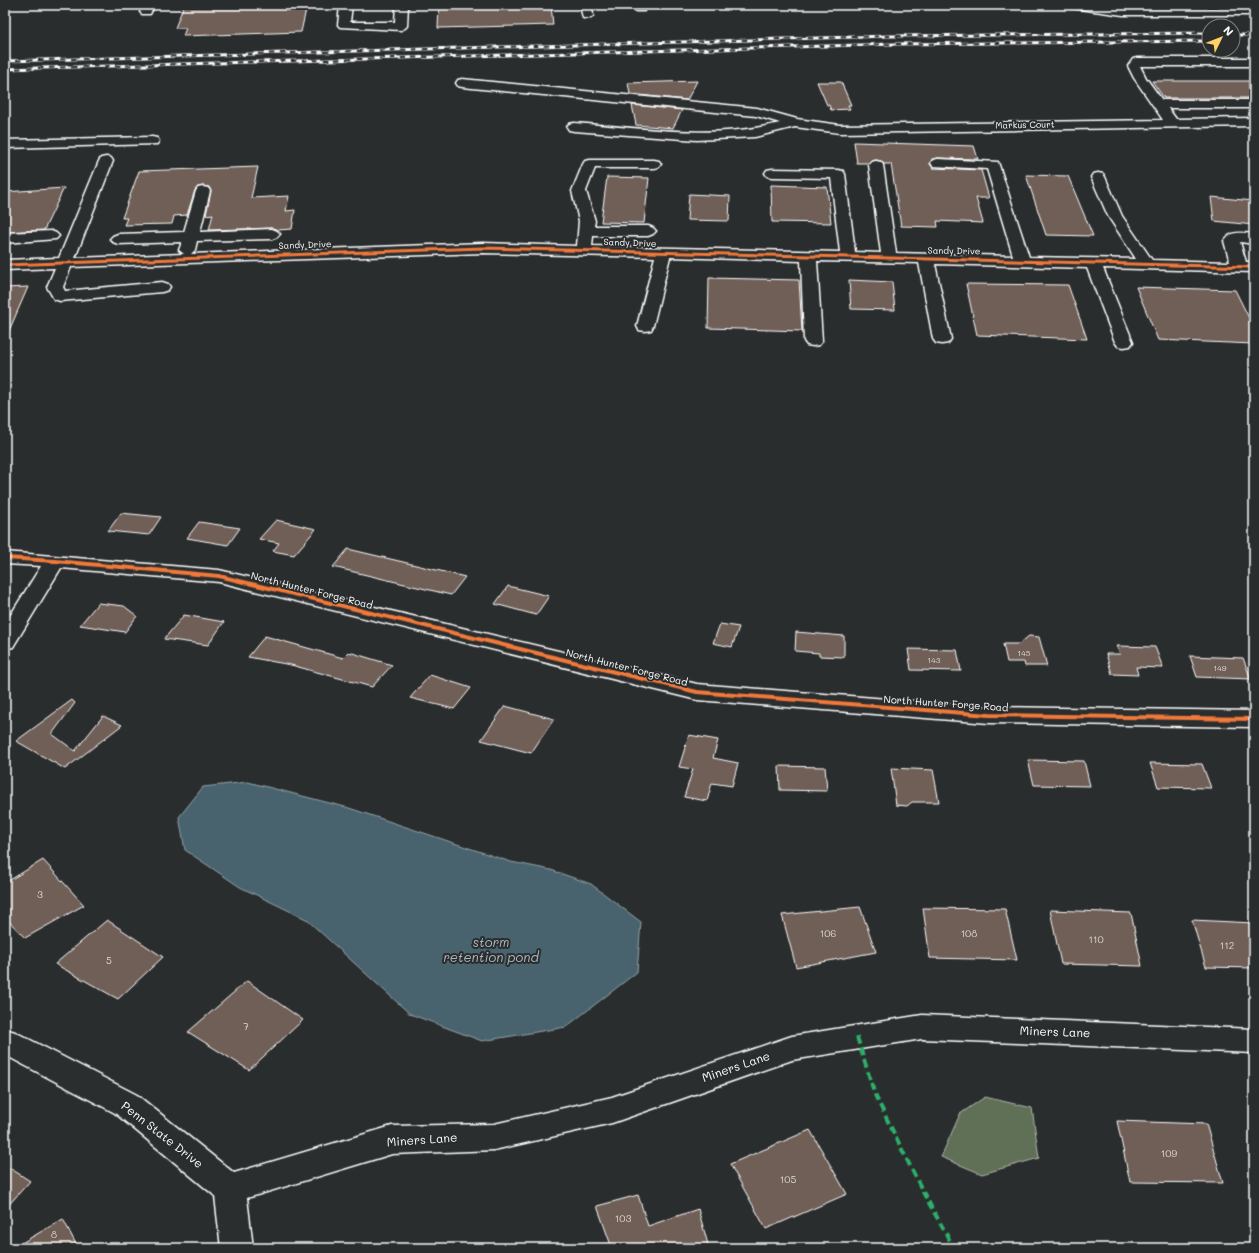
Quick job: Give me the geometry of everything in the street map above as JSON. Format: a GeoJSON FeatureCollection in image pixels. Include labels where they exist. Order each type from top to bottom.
{"type":"FeatureCollection","features":[{"type":"Feature","properties":{"kind":"street"},"geometry":{"type":"LineString","coordinates":[[346,5],[344,25],[401,26],[402,5]]}},
{"type":"Feature","properties":{"kind":"street"},"geometry":{"type":"LineString","coordinates":[[1072,5],[1124,12],[1254,12]]}},
{"type":"Feature","properties":{"kind":"street"},"geometry":{"type":"LineString","coordinates":[[1171,122],[1134,66],[1137,62],[1254,62]]}},
{"type":"Feature","properties":{"kind":"street"},"geometry":{"type":"LineString","coordinates":[[462,83],[757,112],[796,123]]}},
{"type":"Feature","properties":{"kind":"street"},"geometry":{"type":"LineString","coordinates":[[1159,104],[1254,104]]}},
{"type":"Feature","properties":{"kind":"street","name":"Markus Court"},"geometry":{"type":"LineString","coordinates":[[796,123],[840,129],[1171,122],[1254,122]]}},
{"type":"Feature","properties":{"kind":"street"},"geometry":{"type":"LineString","coordinates":[[574,127],[697,136],[755,133],[796,123]]}},
{"type":"Feature","properties":{"kind":"street"},"geometry":{"type":"LineString","coordinates":[[5,144],[152,141]]}},
{"type":"Feature","properties":{"kind":"street"},"geometry":{"type":"LineString","coordinates":[[106,161],[55,287],[60,296],[162,287]]}},
{"type":"Feature","properties":{"kind":"street"},"geometry":{"type":"LineString","coordinates":[[938,163],[993,165],[1022,261]]}},
{"type":"Feature","properties":{"kind":"street"},"geometry":{"type":"LineString","coordinates":[[584,250],[587,221],[579,191],[590,164],[654,164]]}},
{"type":"Feature","properties":{"kind":"street"},"geometry":{"type":"LineString","coordinates":[[876,165],[889,258]]}},
{"type":"Feature","properties":{"kind":"street"},"geometry":{"type":"LineString","coordinates":[[772,173],[838,174],[848,257]]}},
{"type":"Feature","properties":{"kind":"street"},"geometry":{"type":"LineString","coordinates":[[1098,177],[1115,216],[1147,264]]}},
{"type":"Feature","properties":{"kind":"street"},"geometry":{"type":"LineString","coordinates":[[184,258],[203,191]]}},
{"type":"Feature","properties":{"kind":"street"},"geometry":{"type":"LineString","coordinates":[[586,231],[648,231]]}},
{"type":"Feature","properties":{"kind":"street"},"geometry":{"type":"LineString","coordinates":[[118,239],[272,234]]}},
{"type":"Feature","properties":{"kind":"street"},"geometry":{"type":"LineString","coordinates":[[5,238],[51,236]]}},
{"type":"Feature","properties":{"kind":"street"},"geometry":{"type":"LineString","coordinates":[[1247,267],[1232,241],[1238,237],[1254,239]]}},
{"type":"Feature","properties":{"kind":"street","name":"Sandy Drive"},"geometry":{"type":"LineString","coordinates":[[5,265],[450,248],[1247,267]]}},
{"type":"Feature","properties":{"kind":"street"},"geometry":{"type":"LineString","coordinates":[[645,326],[664,252]]}},
{"type":"Feature","properties":{"kind":"street"},"geometry":{"type":"LineString","coordinates":[[809,256],[813,341]]}},
{"type":"Feature","properties":{"kind":"street"},"geometry":{"type":"LineString","coordinates":[[926,259],[942,339]]}},
{"type":"Feature","properties":{"kind":"street"},"geometry":{"type":"LineString","coordinates":[[1094,263],[1124,342]]}},
{"type":"Feature","properties":{"kind":"street","name":"North Hunter Forge Road"},"geometry":{"type":"LineString","coordinates":[[5,558],[56,561],[219,576],[697,692],[988,715],[1254,719]]}},
{"type":"Feature","properties":{"kind":"street"},"geometry":{"type":"LineString","coordinates":[[5,642],[56,561]]}},
{"type":"Feature","properties":{"kind":"street","name":"Miners Lane"},"geometry":{"type":"LineString","coordinates":[[230,1189],[392,1140],[494,1137],[612,1110],[792,1048],[915,1028],[930,1027],[1254,1041]]}},
{"type":"Feature","properties":{"kind":"street","name":"Penn State Drive"},"geometry":{"type":"LineString","coordinates":[[5,1041],[126,1104],[230,1189]]}},
{"type":"Feature","properties":{"kind":"street"},"geometry":{"type":"LineString","coordinates":[[230,1189],[238,1248]]}},
{"type":"Feature","properties":{"kind":"green space"},"geometry":{"type":"Polygon","coordinates":[[[985,1097],[1032,1108],[1039,1158],[982,1174],[941,1157],[960,1114],[985,1097]]]}},
{"type":"Feature","properties":{"kind":"water","name":"storm retention pond"},"geometry":{"type":"Polygon","coordinates":[[[248,782],[349,808],[511,862],[551,870],[591,884],[641,922],[637,972],[566,1027],[482,1041],[410,1014],[306,919],[240,887],[185,850],[179,817],[203,787],[248,782]]]}},
{"type":"Feature","properties":{"kind":"building"},"geometry":{"type":"Polygon","coordinates":[[[184,5],[307,5],[301,32],[183,36],[186,28],[175,28],[184,5]]]}},
{"type":"Feature","properties":{"kind":"building"},"geometry":{"type":"Polygon","coordinates":[[[439,5],[551,5],[553,25],[438,28],[439,5]]]}},
{"type":"Feature","properties":{"kind":"building"},"geometry":{"type":"Polygon","coordinates":[[[697,81],[687,100],[630,94],[628,83],[697,81]]]}},
{"type":"Feature","properties":{"kind":"building"},"geometry":{"type":"Polygon","coordinates":[[[1152,81],[1254,81],[1254,98],[1164,98],[1152,81]]]}},
{"type":"Feature","properties":{"kind":"building"},"geometry":{"type":"Polygon","coordinates":[[[817,82],[841,82],[851,105],[848,105],[850,109],[831,110],[829,105],[827,105],[817,82]]]}},
{"type":"Feature","properties":{"kind":"building"},"geometry":{"type":"Polygon","coordinates":[[[632,105],[682,110],[673,128],[636,125],[632,105]]]}},
{"type":"Feature","properties":{"kind":"building"},"geometry":{"type":"Polygon","coordinates":[[[854,142],[974,146],[978,159],[938,158],[932,159],[930,164],[933,168],[981,170],[989,198],[976,198],[983,223],[937,221],[938,227],[901,226],[891,164],[884,164],[881,161],[876,160],[868,163],[857,163],[854,142]]]}},
{"type":"Feature","properties":{"kind":"building"},"geometry":{"type":"Polygon","coordinates":[[[258,167],[251,198],[289,196],[286,211],[295,210],[292,229],[278,230],[272,228],[209,230],[213,214],[206,215],[211,191],[209,187],[203,186],[198,187],[195,190],[187,215],[174,216],[172,224],[124,225],[127,218],[122,218],[139,171],[258,167]]]}},
{"type":"Feature","properties":{"kind":"building"},"geometry":{"type":"Polygon","coordinates":[[[1026,175],[1068,176],[1093,236],[1046,235],[1026,175]]]}},
{"type":"Feature","properties":{"kind":"building"},"geometry":{"type":"Polygon","coordinates":[[[607,177],[649,178],[644,223],[601,222],[607,177]]]}},
{"type":"Feature","properties":{"kind":"building"},"geometry":{"type":"Polygon","coordinates":[[[771,185],[827,187],[831,223],[772,222],[771,185]]]}},
{"type":"Feature","properties":{"kind":"building"},"geometry":{"type":"Polygon","coordinates":[[[64,188],[44,230],[5,232],[5,192],[64,188]]]}},
{"type":"Feature","properties":{"kind":"building"},"geometry":{"type":"Polygon","coordinates":[[[689,194],[730,196],[729,221],[687,220],[689,194]]]}},
{"type":"Feature","properties":{"kind":"building"},"geometry":{"type":"Polygon","coordinates":[[[1211,197],[1254,201],[1254,225],[1214,221],[1211,197]]]}},
{"type":"Feature","properties":{"kind":"building"},"geometry":{"type":"Polygon","coordinates":[[[709,278],[799,280],[802,331],[708,328],[709,278]]]}},
{"type":"Feature","properties":{"kind":"building"},"geometry":{"type":"Polygon","coordinates":[[[849,280],[892,282],[895,310],[851,309],[849,280]]]}},
{"type":"Feature","properties":{"kind":"building"},"geometry":{"type":"Polygon","coordinates":[[[966,284],[1068,285],[1087,339],[977,335],[966,284]]]}},
{"type":"Feature","properties":{"kind":"building"},"geometry":{"type":"Polygon","coordinates":[[[28,287],[5,340],[5,288],[28,287]]]}},
{"type":"Feature","properties":{"kind":"building"},"geometry":{"type":"Polygon","coordinates":[[[1136,287],[1235,290],[1254,328],[1254,344],[1158,340],[1136,287]]]}},
{"type":"Feature","properties":{"kind":"building"},"geometry":{"type":"Polygon","coordinates":[[[121,513],[161,517],[149,535],[108,531],[121,513]]]}},
{"type":"Feature","properties":{"kind":"building"},"geometry":{"type":"Polygon","coordinates":[[[276,520],[316,529],[294,555],[273,551],[279,543],[259,539],[276,520]]]}},
{"type":"Feature","properties":{"kind":"building"},"geometry":{"type":"Polygon","coordinates":[[[199,522],[240,528],[228,545],[187,538],[199,522]]]}},
{"type":"Feature","properties":{"kind":"building"},"geometry":{"type":"Polygon","coordinates":[[[348,549],[465,577],[451,595],[333,567],[348,549]]]}},
{"type":"Feature","properties":{"kind":"building"},"geometry":{"type":"Polygon","coordinates":[[[508,586],[549,596],[536,615],[495,604],[508,586]]]}},
{"type":"Feature","properties":{"kind":"building"},"geometry":{"type":"Polygon","coordinates":[[[98,603],[124,606],[137,616],[125,632],[80,625],[98,603]]]}},
{"type":"Feature","properties":{"kind":"building"},"geometry":{"type":"Polygon","coordinates":[[[184,615],[224,622],[208,645],[164,639],[184,615]]]}},
{"type":"Feature","properties":{"kind":"building"},"geometry":{"type":"Polygon","coordinates":[[[720,624],[739,627],[732,647],[713,643],[720,624]]]}},
{"type":"Feature","properties":{"kind":"building"},"geometry":{"type":"Polygon","coordinates":[[[796,632],[844,636],[844,657],[819,656],[819,653],[795,651],[796,632]]]}},
{"type":"Feature","properties":{"kind":"building"},"geometry":{"type":"Polygon","coordinates":[[[265,636],[343,658],[349,652],[392,665],[372,687],[291,665],[248,657],[265,636]]]}},
{"type":"Feature","properties":{"kind":"building"},"geometry":{"type":"Polygon","coordinates":[[[1029,636],[1039,637],[1047,666],[1025,666],[1024,662],[1007,662],[1003,644],[1019,644],[1029,636]]]}},
{"type":"Feature","properties":{"kind":"building"},"geometry":{"type":"Polygon","coordinates":[[[1117,646],[1155,647],[1163,668],[1136,667],[1138,675],[1112,674],[1106,654],[1120,654],[1117,646]]]}},
{"type":"Feature","properties":{"kind":"building"},"geometry":{"type":"Polygon","coordinates":[[[908,649],[957,650],[961,671],[911,670],[908,649]]]}},
{"type":"Feature","properties":{"kind":"building"},"geometry":{"type":"Polygon","coordinates":[[[1190,656],[1243,658],[1251,679],[1197,677],[1190,656]]]}},
{"type":"Feature","properties":{"kind":"building"},"geometry":{"type":"Polygon","coordinates":[[[430,675],[471,688],[454,709],[410,698],[430,675]]]}},
{"type":"Feature","properties":{"kind":"building"},"geometry":{"type":"Polygon","coordinates":[[[72,700],[75,703],[52,734],[75,751],[103,716],[122,725],[65,769],[16,741],[72,700]]]}},
{"type":"Feature","properties":{"kind":"building"},"geometry":{"type":"Polygon","coordinates":[[[505,706],[554,719],[531,753],[481,740],[505,706]]]}},
{"type":"Feature","properties":{"kind":"building"},"geometry":{"type":"Polygon","coordinates":[[[689,735],[718,740],[713,758],[738,763],[732,786],[712,783],[707,801],[684,797],[693,769],[679,767],[689,735]]]}},
{"type":"Feature","properties":{"kind":"building"},"geometry":{"type":"Polygon","coordinates":[[[1028,760],[1084,761],[1090,786],[1034,785],[1028,760]]]}},
{"type":"Feature","properties":{"kind":"building"},"geometry":{"type":"Polygon","coordinates":[[[1150,763],[1202,764],[1211,788],[1158,787],[1150,763]]]}},
{"type":"Feature","properties":{"kind":"building"},"geometry":{"type":"Polygon","coordinates":[[[779,766],[825,767],[827,791],[780,790],[779,766]]]}},
{"type":"Feature","properties":{"kind":"building"},"geometry":{"type":"Polygon","coordinates":[[[891,768],[933,770],[939,802],[912,802],[907,806],[896,805],[891,768]]]}},
{"type":"Feature","properties":{"kind":"building"},"geometry":{"type":"Polygon","coordinates":[[[43,860],[84,905],[25,938],[5,917],[5,883],[43,860]]]}},
{"type":"Feature","properties":{"kind":"building"},"geometry":{"type":"Polygon","coordinates":[[[860,907],[876,952],[796,967],[782,915],[860,907]]]}},
{"type":"Feature","properties":{"kind":"building"},"geometry":{"type":"Polygon","coordinates":[[[923,908],[1005,909],[1017,960],[930,958],[923,908]]]}},
{"type":"Feature","properties":{"kind":"building"},"geometry":{"type":"Polygon","coordinates":[[[1050,910],[1131,913],[1142,966],[1061,964],[1050,910]]]}},
{"type":"Feature","properties":{"kind":"building"},"geometry":{"type":"Polygon","coordinates":[[[107,920],[163,957],[118,999],[55,964],[107,920]]]}},
{"type":"Feature","properties":{"kind":"building"},"geometry":{"type":"Polygon","coordinates":[[[1192,920],[1254,923],[1254,968],[1206,967],[1192,920]]]}},
{"type":"Feature","properties":{"kind":"building"},"geometry":{"type":"Polygon","coordinates":[[[247,981],[303,1020],[249,1070],[188,1032],[247,981]]]}},
{"type":"Feature","properties":{"kind":"building"},"geometry":{"type":"Polygon","coordinates":[[[1117,1121],[1206,1124],[1223,1183],[1130,1182],[1117,1121]]]}},
{"type":"Feature","properties":{"kind":"building"},"geometry":{"type":"Polygon","coordinates":[[[810,1130],[847,1194],[766,1229],[730,1164],[810,1130]]]}},
{"type":"Feature","properties":{"kind":"building"},"geometry":{"type":"Polygon","coordinates":[[[5,1165],[30,1181],[5,1209],[5,1165]]]}},
{"type":"Feature","properties":{"kind":"building"},"geometry":{"type":"Polygon","coordinates":[[[638,1195],[648,1226],[698,1209],[709,1248],[612,1248],[597,1206],[638,1195]]]}},
{"type":"Feature","properties":{"kind":"building"},"geometry":{"type":"Polygon","coordinates":[[[63,1219],[78,1248],[13,1248],[63,1219]]]}},
{"type":"Feature","properties":{"kind":"railway"},"geometry":{"type":"LineString","coordinates":[[5,61],[890,36],[1201,33]]}},
{"type":"Feature","properties":{"kind":"railway"},"geometry":{"type":"LineString","coordinates":[[1241,35],[1254,35]]}},
{"type":"Feature","properties":{"kind":"railway"},"geometry":{"type":"LineString","coordinates":[[5,69],[895,44],[1201,41]]}},
{"type":"Feature","properties":{"kind":"marked path"},"geometry":{"type":"LineString","coordinates":[[857,1037],[875,1095],[923,1192],[954,1248]]}},
{"type":"Feature","properties":{"kind":"cycle path"},"geometry":{"type":"LineString","coordinates":[[5,265],[483,248],[1254,267]]}},
{"type":"Feature","properties":{"kind":"cycle path"},"geometry":{"type":"LineString","coordinates":[[5,558],[55,561],[219,576],[697,692],[989,715],[1254,719]]}}]}
